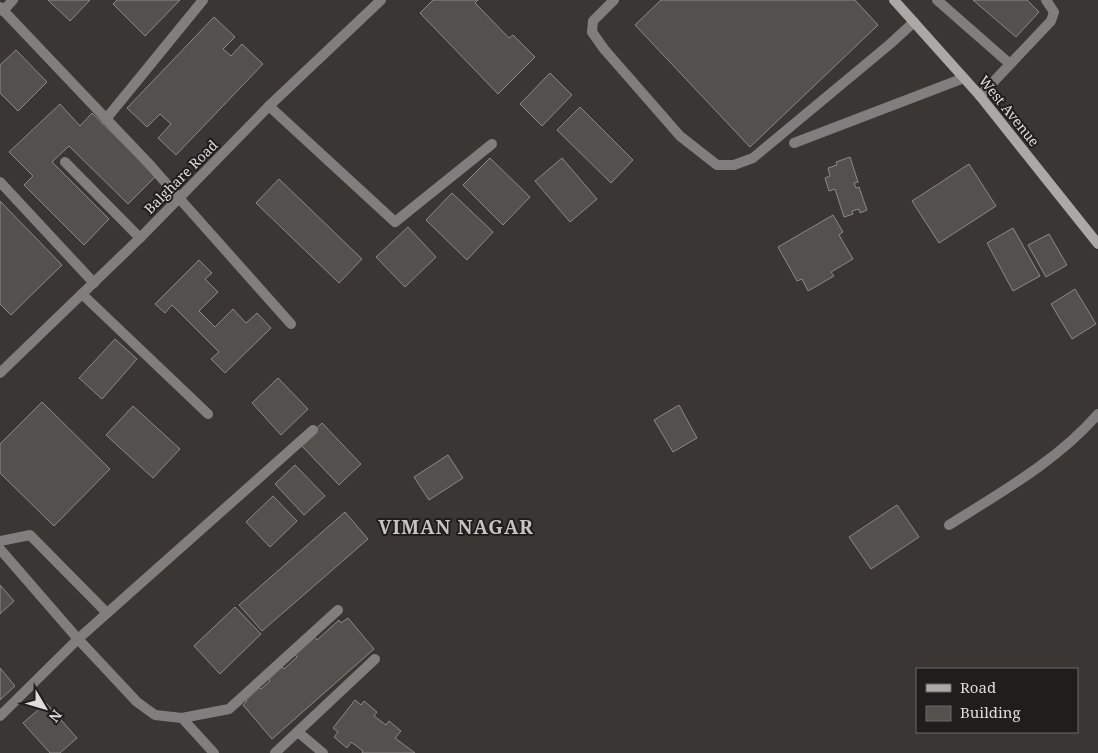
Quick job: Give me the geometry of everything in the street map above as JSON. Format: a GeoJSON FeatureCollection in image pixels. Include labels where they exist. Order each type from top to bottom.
{"type":"FeatureCollection","features":[{"type":"Feature","properties":{"kind":"street"},"geometry":{"type":"LineString","coordinates":[[14,0],[2,9],[151,166],[291,324]]}},
{"type":"Feature","properties":{"kind":"street"},"geometry":{"type":"LineString","coordinates":[[106,119],[202,0]]}},
{"type":"Feature","properties":{"kind":"street","name":"Balghare Road"},"geometry":{"type":"LineString","coordinates":[[0,374],[140,238],[269,106],[381,0]]}},
{"type":"Feature","properties":{"kind":"street"},"geometry":{"type":"LineString","coordinates":[[614,0],[593,21],[592,32],[604,49],[680,136],[717,165],[734,165],[753,158],[914,22]]}},
{"type":"Feature","properties":{"kind":"street","name":"West Avenue"},"geometry":{"type":"LineString","coordinates":[[894,0],[980,96],[1098,244]]}},
{"type":"Feature","properties":{"kind":"street"},"geometry":{"type":"LineString","coordinates":[[937,0],[1010,64]]}},
{"type":"Feature","properties":{"kind":"street"},"geometry":{"type":"LineString","coordinates":[[980,96],[1051,21],[1054,12],[1046,0]]}},
{"type":"Feature","properties":{"kind":"street"},"geometry":{"type":"LineString","coordinates":[[794,143],[964,78]]}},
{"type":"Feature","properties":{"kind":"street"},"geometry":{"type":"LineString","coordinates":[[269,106],[395,222],[492,144]]}},
{"type":"Feature","properties":{"kind":"street"},"geometry":{"type":"LineString","coordinates":[[65,162],[140,238]]}},
{"type":"Feature","properties":{"kind":"street"},"geometry":{"type":"LineString","coordinates":[[0,182],[94,283]]}},
{"type":"Feature","properties":{"kind":"street"},"geometry":{"type":"LineString","coordinates":[[82,294],[208,414]]}},
{"type":"Feature","properties":{"kind":"street"},"geometry":{"type":"LineString","coordinates":[[949,525],[1032,472],[1082,432],[1098,414]]}},
{"type":"Feature","properties":{"kind":"street"},"geometry":{"type":"LineString","coordinates":[[0,716],[78,639],[313,430]]}},
{"type":"Feature","properties":{"kind":"street"},"geometry":{"type":"LineString","coordinates":[[0,540],[30,535],[108,613]]}},
{"type":"Feature","properties":{"kind":"street"},"geometry":{"type":"LineString","coordinates":[[0,549],[78,639],[137,702],[156,715],[182,718],[229,709],[338,610]]}},
{"type":"Feature","properties":{"kind":"street"},"geometry":{"type":"LineString","coordinates":[[275,753],[375,659]]}},
{"type":"Feature","properties":{"kind":"street"},"geometry":{"type":"LineString","coordinates":[[182,718],[214,753]]}},
{"type":"Feature","properties":{"kind":"street"},"geometry":{"type":"LineString","coordinates":[[298,732],[323,753]]}},
{"type":"Feature","properties":{"kind":"building"},"geometry":{"type":"Polygon","coordinates":[[[48,0],[90,0],[70,21],[48,0]]]}},
{"type":"Feature","properties":{"kind":"building"},"geometry":{"type":"Polygon","coordinates":[[[117,0],[180,0],[145,36],[113,4],[117,0]]]}},
{"type":"Feature","properties":{"kind":"building"},"geometry":{"type":"Polygon","coordinates":[[[433,0],[478,0],[475,3],[509,38],[513,35],[535,57],[498,94],[420,13],[433,0]]]}},
{"type":"Feature","properties":{"kind":"building"},"geometry":{"type":"Polygon","coordinates":[[[661,0],[855,0],[878,25],[750,147],[635,25],[661,0]]]}},
{"type":"Feature","properties":{"kind":"building"},"geometry":{"type":"Polygon","coordinates":[[[973,0],[1027,0],[1039,12],[1016,37],[973,0]]]}},
{"type":"Feature","properties":{"kind":"building"},"geometry":{"type":"Polygon","coordinates":[[[214,17],[235,37],[223,49],[231,56],[242,44],[263,64],[176,155],[158,138],[171,124],[160,114],[147,127],[127,108],[214,17]]]}},
{"type":"Feature","properties":{"kind":"building"},"geometry":{"type":"Polygon","coordinates":[[[16,50],[47,82],[18,111],[0,93],[0,65],[16,50]]]}},
{"type":"Feature","properties":{"kind":"building"},"geometry":{"type":"Polygon","coordinates":[[[550,73],[572,95],[542,126],[520,104],[550,73]]]}},
{"type":"Feature","properties":{"kind":"building"},"geometry":{"type":"Polygon","coordinates":[[[60,104],[80,126],[92,113],[156,176],[128,204],[69,146],[52,162],[109,219],[84,245],[24,185],[33,176],[9,152],[60,104]]]}},
{"type":"Feature","properties":{"kind":"building"},"geometry":{"type":"Polygon","coordinates":[[[580,107],[633,160],[611,183],[557,130],[580,107]]]}},
{"type":"Feature","properties":{"kind":"building"},"geometry":{"type":"Polygon","coordinates":[[[850,157],[858,182],[854,183],[856,188],[859,187],[867,210],[860,213],[859,209],[852,211],[853,214],[844,217],[835,189],[829,191],[825,178],[830,176],[828,168],[837,165],[836,162],[850,157]]]}},
{"type":"Feature","properties":{"kind":"building"},"geometry":{"type":"Polygon","coordinates":[[[490,158],[530,197],[503,225],[463,185],[490,158]]]}},
{"type":"Feature","properties":{"kind":"building"},"geometry":{"type":"Polygon","coordinates":[[[562,158],[597,199],[570,222],[535,181],[562,158]]]}},
{"type":"Feature","properties":{"kind":"building"},"geometry":{"type":"Polygon","coordinates":[[[969,164],[996,206],[939,243],[912,201],[969,164]]]}},
{"type":"Feature","properties":{"kind":"building"},"geometry":{"type":"Polygon","coordinates":[[[279,179],[362,259],[339,283],[256,203],[279,179]]]}},
{"type":"Feature","properties":{"kind":"building"},"geometry":{"type":"Polygon","coordinates":[[[452,193],[493,232],[467,260],[426,220],[452,193]]]}},
{"type":"Feature","properties":{"kind":"building"},"geometry":{"type":"Polygon","coordinates":[[[0,201],[62,265],[11,315],[0,304],[0,201]]]}},
{"type":"Feature","properties":{"kind":"building"},"geometry":{"type":"Polygon","coordinates":[[[833,215],[843,232],[839,235],[853,259],[831,272],[834,276],[808,291],[802,279],[797,281],[778,247],[833,215]]]}},
{"type":"Feature","properties":{"kind":"building"},"geometry":{"type":"Polygon","coordinates":[[[408,227],[436,257],[405,287],[376,257],[408,227]]]}},
{"type":"Feature","properties":{"kind":"building"},"geometry":{"type":"Polygon","coordinates":[[[1013,228],[1040,276],[1013,291],[987,243],[1013,228]]]}},
{"type":"Feature","properties":{"kind":"building"},"geometry":{"type":"Polygon","coordinates":[[[1049,234],[1067,265],[1046,277],[1028,245],[1049,234]]]}},
{"type":"Feature","properties":{"kind":"building"},"geometry":{"type":"Polygon","coordinates":[[[199,260],[212,273],[205,279],[218,292],[199,311],[215,327],[233,309],[246,323],[257,313],[271,328],[225,373],[211,359],[219,352],[172,305],[165,313],[155,304],[199,260]]]}},
{"type":"Feature","properties":{"kind":"building"},"geometry":{"type":"Polygon","coordinates":[[[1075,289],[1096,324],[1072,339],[1051,304],[1075,289]]]}},
{"type":"Feature","properties":{"kind":"building"},"geometry":{"type":"Polygon","coordinates":[[[115,339],[137,359],[102,399],[79,378],[115,339]]]}},
{"type":"Feature","properties":{"kind":"building"},"geometry":{"type":"Polygon","coordinates":[[[278,378],[308,409],[281,435],[252,403],[278,378]]]}},
{"type":"Feature","properties":{"kind":"building"},"geometry":{"type":"Polygon","coordinates":[[[42,402],[110,469],[54,526],[0,473],[0,444],[42,402]]]}},
{"type":"Feature","properties":{"kind":"building"},"geometry":{"type":"Polygon","coordinates":[[[679,405],[697,438],[673,452],[654,420],[679,405]]]}},
{"type":"Feature","properties":{"kind":"building"},"geometry":{"type":"Polygon","coordinates":[[[133,406],[180,449],[153,478],[106,435],[133,406]]]}},
{"type":"Feature","properties":{"kind":"building"},"geometry":{"type":"Polygon","coordinates":[[[322,423],[361,464],[339,485],[300,444],[322,423]]]}},
{"type":"Feature","properties":{"kind":"building"},"geometry":{"type":"Polygon","coordinates":[[[448,455],[463,478],[429,500],[414,477],[448,455]]]}},
{"type":"Feature","properties":{"kind":"building"},"geometry":{"type":"Polygon","coordinates":[[[295,465],[325,496],[304,515],[275,484],[295,465]]]}},
{"type":"Feature","properties":{"kind":"building"},"geometry":{"type":"Polygon","coordinates":[[[273,496],[297,521],[270,547],[246,522],[273,496]]]}},
{"type":"Feature","properties":{"kind":"building"},"geometry":{"type":"Polygon","coordinates":[[[897,505],[919,537],[871,569],[849,537],[897,505]]]}},
{"type":"Feature","properties":{"kind":"building"},"geometry":{"type":"Polygon","coordinates":[[[345,512],[368,539],[262,631],[239,605],[345,512]]]}},
{"type":"Feature","properties":{"kind":"building"},"geometry":{"type":"Polygon","coordinates":[[[0,585],[14,601],[0,614],[0,585]]]}},
{"type":"Feature","properties":{"kind":"building"},"geometry":{"type":"Polygon","coordinates":[[[235,607],[261,634],[220,674],[194,646],[235,607]]]}},
{"type":"Feature","properties":{"kind":"building"},"geometry":{"type":"Polygon","coordinates":[[[348,618],[374,649],[272,739],[243,705],[247,701],[243,697],[257,685],[261,689],[270,681],[267,677],[280,665],[284,669],[297,657],[293,652],[313,635],[317,640],[339,620],[341,623],[348,618]]]}},
{"type":"Feature","properties":{"kind":"building"},"geometry":{"type":"Polygon","coordinates":[[[0,668],[15,686],[0,700],[0,668]]]}},
{"type":"Feature","properties":{"kind":"building"},"geometry":{"type":"Polygon","coordinates":[[[355,700],[361,705],[364,701],[377,712],[374,716],[386,725],[389,721],[401,731],[395,738],[415,753],[362,753],[363,751],[351,742],[347,748],[334,737],[338,732],[333,728],[355,700]]]}},
{"type":"Feature","properties":{"kind":"building"},"geometry":{"type":"Polygon","coordinates":[[[46,703],[77,738],[60,753],[50,753],[23,723],[46,703]]]}},
{"type":"Feature","properties":{"kind":"district","name":"VIMAN NAGAR"},"geometry":{"type":"Point","coordinates":[456,527]}}]}
